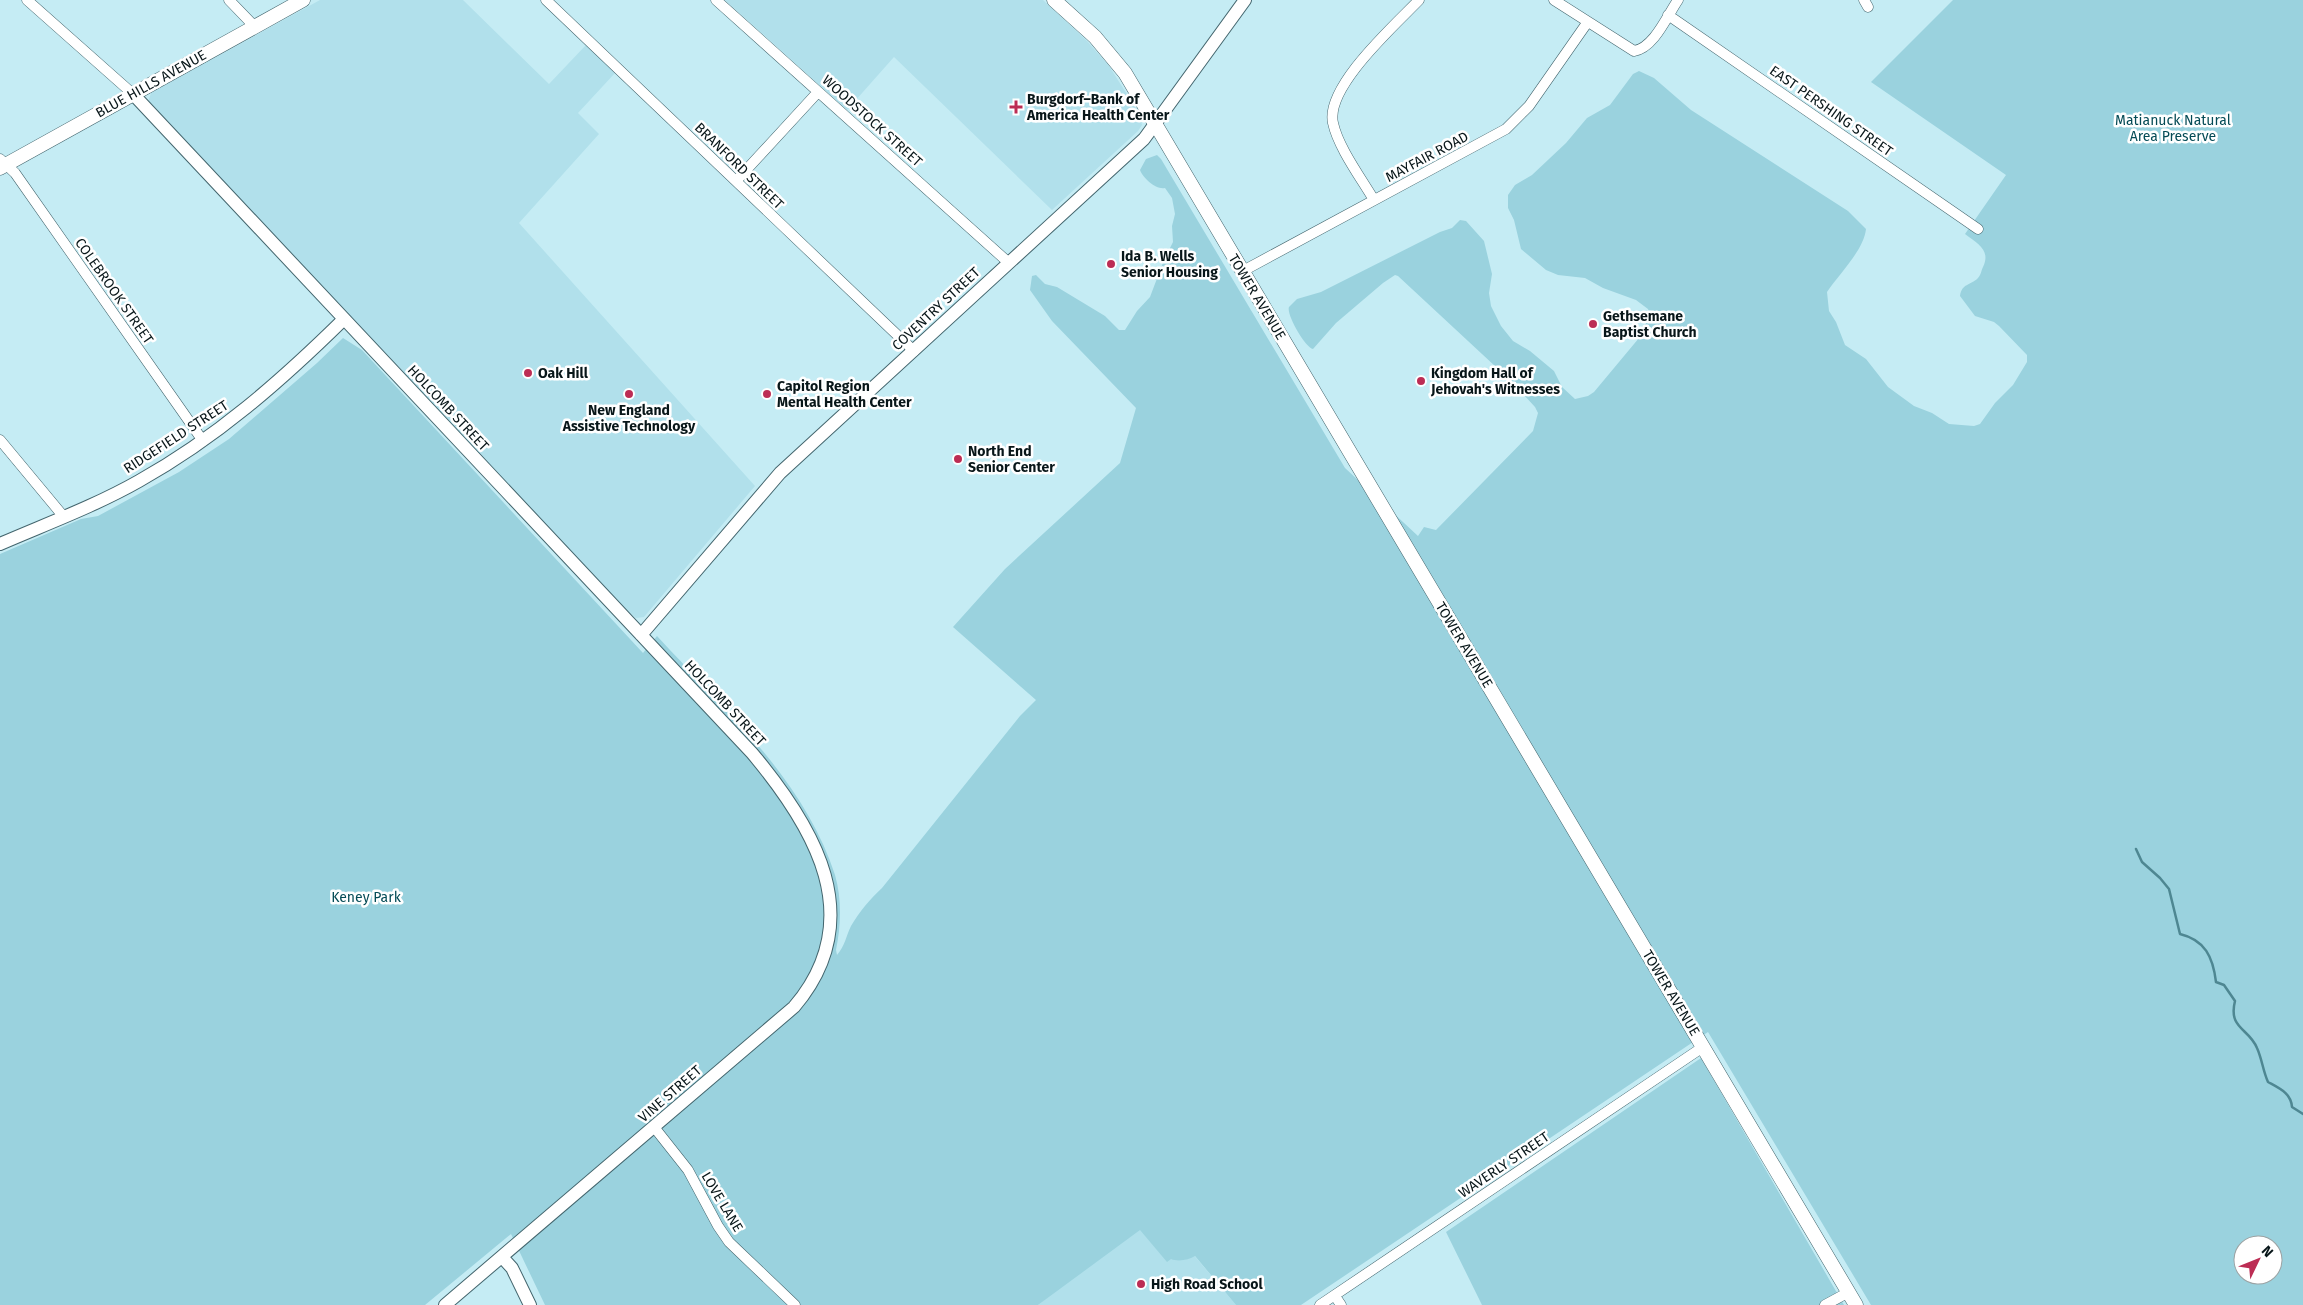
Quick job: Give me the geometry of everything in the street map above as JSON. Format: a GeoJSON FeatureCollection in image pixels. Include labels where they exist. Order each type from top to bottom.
{"type":"FeatureCollection","features":[{"type":"Feature","properties":{"kind":"main road","name":"BLUE HILLS AVENUE"},"geometry":{"type":"LineString","coordinates":[[2,163],[303,0]]}},
{"type":"Feature","properties":{"kind":"main road","name":"TOWER AVENUE"},"geometry":{"type":"LineString","coordinates":[[1054,0],[1111,54],[1156,124],[1241,272],[1856,1305]]}},
{"type":"Feature","properties":{"kind":"street","name":"HOLCOMB STREET"},"geometry":{"type":"LineString","coordinates":[[26,0],[132,94],[761,764],[800,821],[819,860]]}},
{"type":"Feature","properties":{"kind":"street"},"geometry":{"type":"LineString","coordinates":[[229,0],[255,27]]}},
{"type":"Feature","properties":{"kind":"street","name":"BRANFORD STREET"},"geometry":{"type":"LineString","coordinates":[[546,0],[914,351]]}},
{"type":"Feature","properties":{"kind":"street","name":"WOODSTOCK STREET"},"geometry":{"type":"LineString","coordinates":[[716,0],[1009,263]]}},
{"type":"Feature","properties":{"kind":"street","name":"COVENTRY STREET"},"geometry":{"type":"LineString","coordinates":[[641,635],[772,480],[1136,147],[1156,124],[1245,0]]}},
{"type":"Feature","properties":{"kind":"street"},"geometry":{"type":"LineString","coordinates":[[1374,200],[1337,136],[1332,113],[1342,86],[1352,72],[1419,0]]}},
{"type":"Feature","properties":{"kind":"street"},"geometry":{"type":"LineString","coordinates":[[1554,0],[1587,23],[1634,51],[1642,50],[1648,44],[1678,0]]}},
{"type":"Feature","properties":{"kind":"street","name":"EAST PERSHING STREET"},"geometry":{"type":"LineString","coordinates":[[1668,15],[1978,229]]}},
{"type":"Feature","properties":{"kind":"street","name":"MAYFAIR ROAD"},"geometry":{"type":"LineString","coordinates":[[1241,272],[1495,136],[1518,120],[1587,23]]}},
{"type":"Feature","properties":{"kind":"street"},"geometry":{"type":"LineString","coordinates":[[736,181],[818,92]]}},
{"type":"Feature","properties":{"kind":"street","name":"COLEBROOK STREET"},"geometry":{"type":"LineString","coordinates":[[2,163],[15,173],[203,442]]}},
{"type":"Feature","properties":{"kind":"street","name":"RIDGEFIELD STREET"},"geometry":{"type":"LineString","coordinates":[[0,544],[64,517],[138,482],[203,442],[274,386],[344,319]]}},
{"type":"Feature","properties":{"kind":"street"},"geometry":{"type":"LineString","coordinates":[[0,440],[64,517]]}},
{"type":"Feature","properties":{"kind":"street","name":"VINE STREET"},"geometry":{"type":"LineString","coordinates":[[445,1305],[770,1028],[808,990],[820,968],[830,931],[830,899],[819,860]]}},
{"type":"Feature","properties":{"kind":"street","name":"WAVERLY STREET"},"geometry":{"type":"LineString","coordinates":[[1320,1305],[1338,1300],[1703,1047]]}},
{"type":"Feature","properties":{"kind":"street","name":"LOVE LANE"},"geometry":{"type":"LineString","coordinates":[[654,1127],[688,1170],[718,1226],[729,1242],[795,1305]]}},
{"type":"Feature","properties":{"kind":"street"},"geometry":{"type":"LineString","coordinates":[[502,1257],[512,1268],[530,1305]]}},
{"type":"Feature","properties":{"kind":"street"},"geometry":{"type":"LineString","coordinates":[[1825,1305],[1849,1292]]}},
{"type":"Feature","properties":{"kind":"shaded area","name":"Oak Hill"},"geometry":{"type":"Polygon","coordinates":[[[320,0],[463,0],[549,84],[586,45],[615,73],[578,113],[599,134],[519,223],[755,486],[644,617],[636,618],[613,597],[148,102],[151,93],[320,0]]]}},
{"type":"Feature","properties":{"kind":"shaded area"},"geometry":{"type":"Polygon","coordinates":[[[725,0],[1043,0],[1087,41],[1109,66],[1139,113],[1142,125],[1138,131],[1052,210],[894,57],[847,110],[725,0]]]}},
{"type":"Feature","properties":{"kind":"shaded area","name":"High Road School"},"geometry":{"type":"Polygon","coordinates":[[[1137,1226],[1187,1247],[1236,1305],[1038,1305],[1137,1226]]]}},
{"type":"Feature","properties":{"kind":"green space","name":"Keney Park"},"geometry":{"type":"Polygon","coordinates":[[[1953,0],[2303,0],[2303,1305],[1871,1305],[1708,1032],[1301,1305],[1236,1305],[1195,1256],[1183,1260],[1171,1259],[1167,1262],[1140,1230],[1038,1305],[545,1305],[511,1234],[425,1305],[0,1305],[0,554],[81,519],[98,516],[179,472],[229,439],[343,338],[362,350],[643,653],[657,636],[759,746],[803,807],[821,840],[835,875],[839,893],[840,912],[837,955],[844,945],[851,926],[869,901],[882,888],[1020,716],[1036,700],[953,627],[1005,569],[1120,463],[1136,408],[1052,321],[1030,290],[1032,276],[1036,275],[1045,284],[1057,287],[1105,316],[1119,330],[1125,330],[1137,311],[1150,297],[1173,242],[1172,226],[1175,214],[1172,198],[1165,188],[1158,187],[1147,180],[1140,170],[1146,159],[1157,155],[1161,159],[1345,468],[1418,536],[1424,527],[1436,530],[1533,431],[1538,413],[1535,407],[1510,380],[1398,276],[1395,275],[1383,283],[1336,323],[1313,349],[1305,343],[1297,330],[1290,316],[1289,307],[1297,299],[1321,292],[1440,232],[1452,228],[1460,220],[1466,221],[1484,241],[1492,274],[1489,293],[1491,306],[1501,326],[1513,341],[1530,351],[1554,371],[1562,387],[1575,399],[1588,396],[1594,392],[1639,338],[1650,315],[1648,309],[1636,300],[1603,288],[1585,278],[1558,275],[1546,270],[1521,249],[1514,220],[1508,208],[1508,195],[1515,185],[1532,175],[1566,143],[1587,118],[1610,105],[1633,74],[1639,71],[1654,78],[1691,110],[1848,211],[1866,229],[1861,245],[1827,292],[1829,311],[1836,322],[1845,345],[1866,359],[1888,387],[1914,406],[1932,413],[1949,424],[1974,426],[1980,424],[1995,403],[2013,385],[2027,362],[2027,355],[1999,326],[1994,322],[1975,316],[1960,296],[1964,287],[1979,277],[1985,261],[1982,248],[1965,234],[2006,175],[1871,82],[1953,0]]]}},
{"type":"Feature","properties":{"kind":"green space"},"geometry":{"type":"Polygon","coordinates":[[[1701,1058],[1844,1305],[1482,1305],[1446,1232],[1701,1058]]]}},
{"type":"Feature","properties":{"kind":"waterway"},"geometry":{"type":"LineString","coordinates":[[2136,849],[2142,862],[2169,889],[2180,934],[2202,945],[2210,957],[2216,982],[2224,985],[2235,1001],[2234,1017],[2240,1028],[2249,1036],[2257,1048],[2268,1082],[2284,1092],[2289,1098],[2292,1107],[2303,1114]]}},
{"type":"Feature","properties":{"kind":"place","name":"Burgdorf–Bank of America Health Center"},"geometry":{"type":"Point","coordinates":[1016,107]}},
{"type":"Feature","properties":{"kind":"place","name":"Ida B. Wells Senior Housing"},"geometry":{"type":"Point","coordinates":[1111,264]}},
{"type":"Feature","properties":{"kind":"place","name":"Gethsemane Baptist Church"},"geometry":{"type":"Point","coordinates":[1593,324]}},
{"type":"Feature","properties":{"kind":"place","name":"Oak Hill"},"geometry":{"type":"Point","coordinates":[528,373]}},
{"type":"Feature","properties":{"kind":"place","name":"Kingdom Hall of Jehovah's Witnesses"},"geometry":{"type":"Point","coordinates":[1421,381]}},
{"type":"Feature","properties":{"kind":"place","name":"New England Assistive Technology"},"geometry":{"type":"Point","coordinates":[629,394]}},
{"type":"Feature","properties":{"kind":"place","name":"Capitol Region Mental Health Center"},"geometry":{"type":"Point","coordinates":[767,394]}},
{"type":"Feature","properties":{"kind":"place","name":"North End Senior Center"},"geometry":{"type":"Point","coordinates":[958,459]}},
{"type":"Feature","properties":{"kind":"place","name":"High Road School"},"geometry":{"type":"Point","coordinates":[1141,1284]}},
{"type":"Feature","properties":{"kind":"park label","name":"Matianuck Natural Area Preserve"},"geometry":{"type":"Point","coordinates":[2173,128]}}]}
